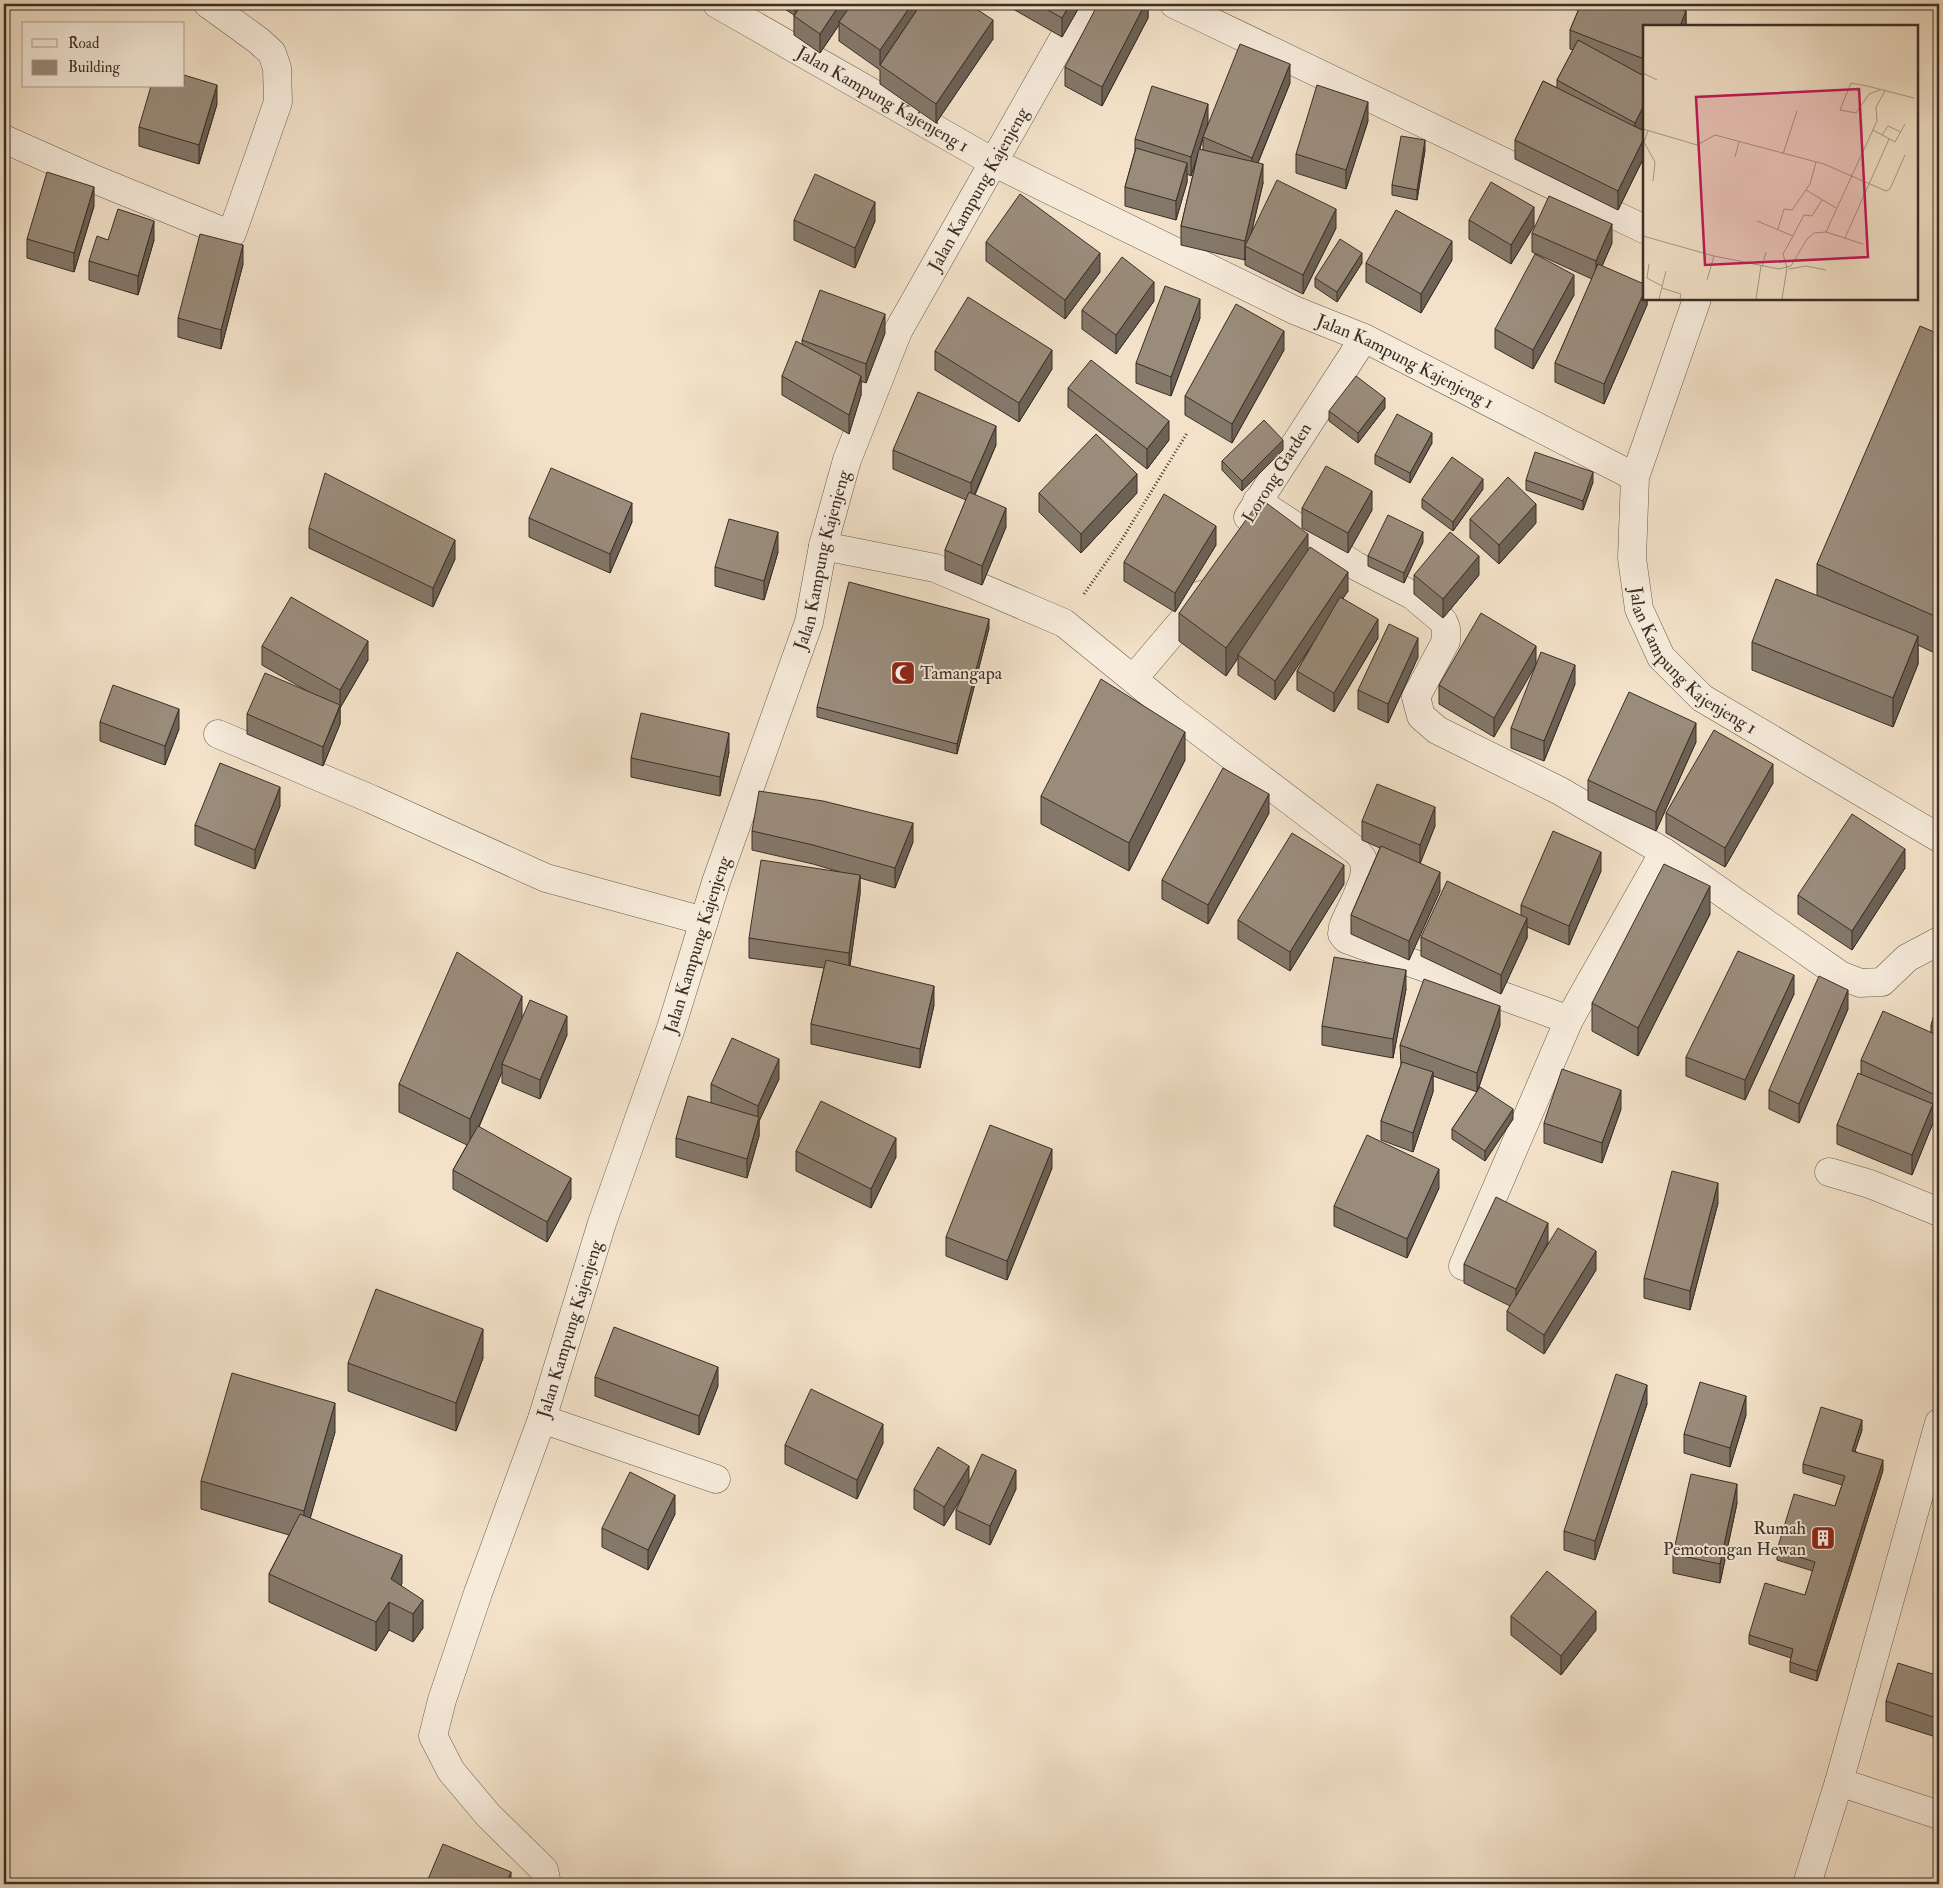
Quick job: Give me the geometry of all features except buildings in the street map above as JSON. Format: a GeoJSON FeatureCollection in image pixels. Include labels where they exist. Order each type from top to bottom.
{"type":"FeatureCollection","features":[{"type":"Feature","properties":{"kind":"street"},"geometry":{"type":"LineString","coordinates":[[4,139],[102,183],[232,234],[278,102],[277,68],[272,53],[259,41],[208,4]]}},
{"type":"Feature","properties":{"kind":"street","name":"Jalan Kampung Kajenjeng 1"},"geometry":{"type":"LineString","coordinates":[[717,4],[993,162],[1294,310],[1364,338],[1635,477],[1632,558],[1639,609],[1661,657],[1702,698],[1939,838]]}},
{"type":"Feature","properties":{"kind":"street","name":"Jalan Kampung Kajenjeng"},"geometry":{"type":"LineString","coordinates":[[548,1884],[544,1870],[488,1815],[451,1771],[433,1736],[442,1700],[478,1593],[542,1419],[602,1223],[671,1028],[704,921],[767,735],[808,622],[823,546],[847,460],[898,331],[1083,4]]}},
{"type":"Feature","properties":{"kind":"street"},"geometry":{"type":"LineString","coordinates":[[1174,4],[1643,229]]}},
{"type":"Feature","properties":{"kind":"street"},"geometry":{"type":"LineString","coordinates":[[1635,477],[1697,300]]}},
{"type":"Feature","properties":{"kind":"street","name":"Lorong Garden"},"geometry":{"type":"LineString","coordinates":[[1235,540],[1257,501],[1364,338]]}},
{"type":"Feature","properties":{"kind":"street"},"geometry":{"type":"LineString","coordinates":[[1257,501],[1356,566],[1412,595],[1443,621],[1446,628],[1446,641],[1416,697],[1421,716],[1437,730],[1560,791],[1664,852],[1840,975],[1860,983],[1882,982],[1907,958],[1939,942]]}},
{"type":"Feature","properties":{"kind":"street"},"geometry":{"type":"LineString","coordinates":[[823,546],[935,568],[1064,623],[1171,710],[1362,857],[1365,866],[1363,880],[1343,927],[1342,934],[1346,940],[1569,1020]]}},
{"type":"Feature","properties":{"kind":"street"},"geometry":{"type":"LineString","coordinates":[[1134,678],[1189,613],[1213,577]]}},
{"type":"Feature","properties":{"kind":"street"},"geometry":{"type":"LineString","coordinates":[[218,734],[371,799],[546,878],[704,921]]}},
{"type":"Feature","properties":{"kind":"street"},"geometry":{"type":"LineString","coordinates":[[1463,1266],[1569,1020],[1664,852]]}},
{"type":"Feature","properties":{"kind":"street"},"geometry":{"type":"LineString","coordinates":[[1829,1172],[1870,1184],[1939,1212]]}},
{"type":"Feature","properties":{"kind":"street"},"geometry":{"type":"LineString","coordinates":[[542,1419],[716,1479]]}},
{"type":"Feature","properties":{"kind":"street"},"geometry":{"type":"LineString","coordinates":[[1807,1884],[1839,1782],[1939,1423]]}},
{"type":"Feature","properties":{"kind":"street"},"geometry":{"type":"LineString","coordinates":[[1839,1782],[1939,1815]]}},
{"type":"Feature","properties":{"kind":"path"},"geometry":{"type":"LineString","coordinates":[[1064,623],[1121,541],[1187,432]]}},
{"type":"Feature","properties":{"kind":"place","name":"Tamangapa"},"geometry":{"type":"Point","coordinates":[903,673]}},
{"type":"Feature","properties":{"kind":"place","name":"Rumah Pemotongan Hewan"},"geometry":{"type":"Point","coordinates":[1823,1538]}}]}
